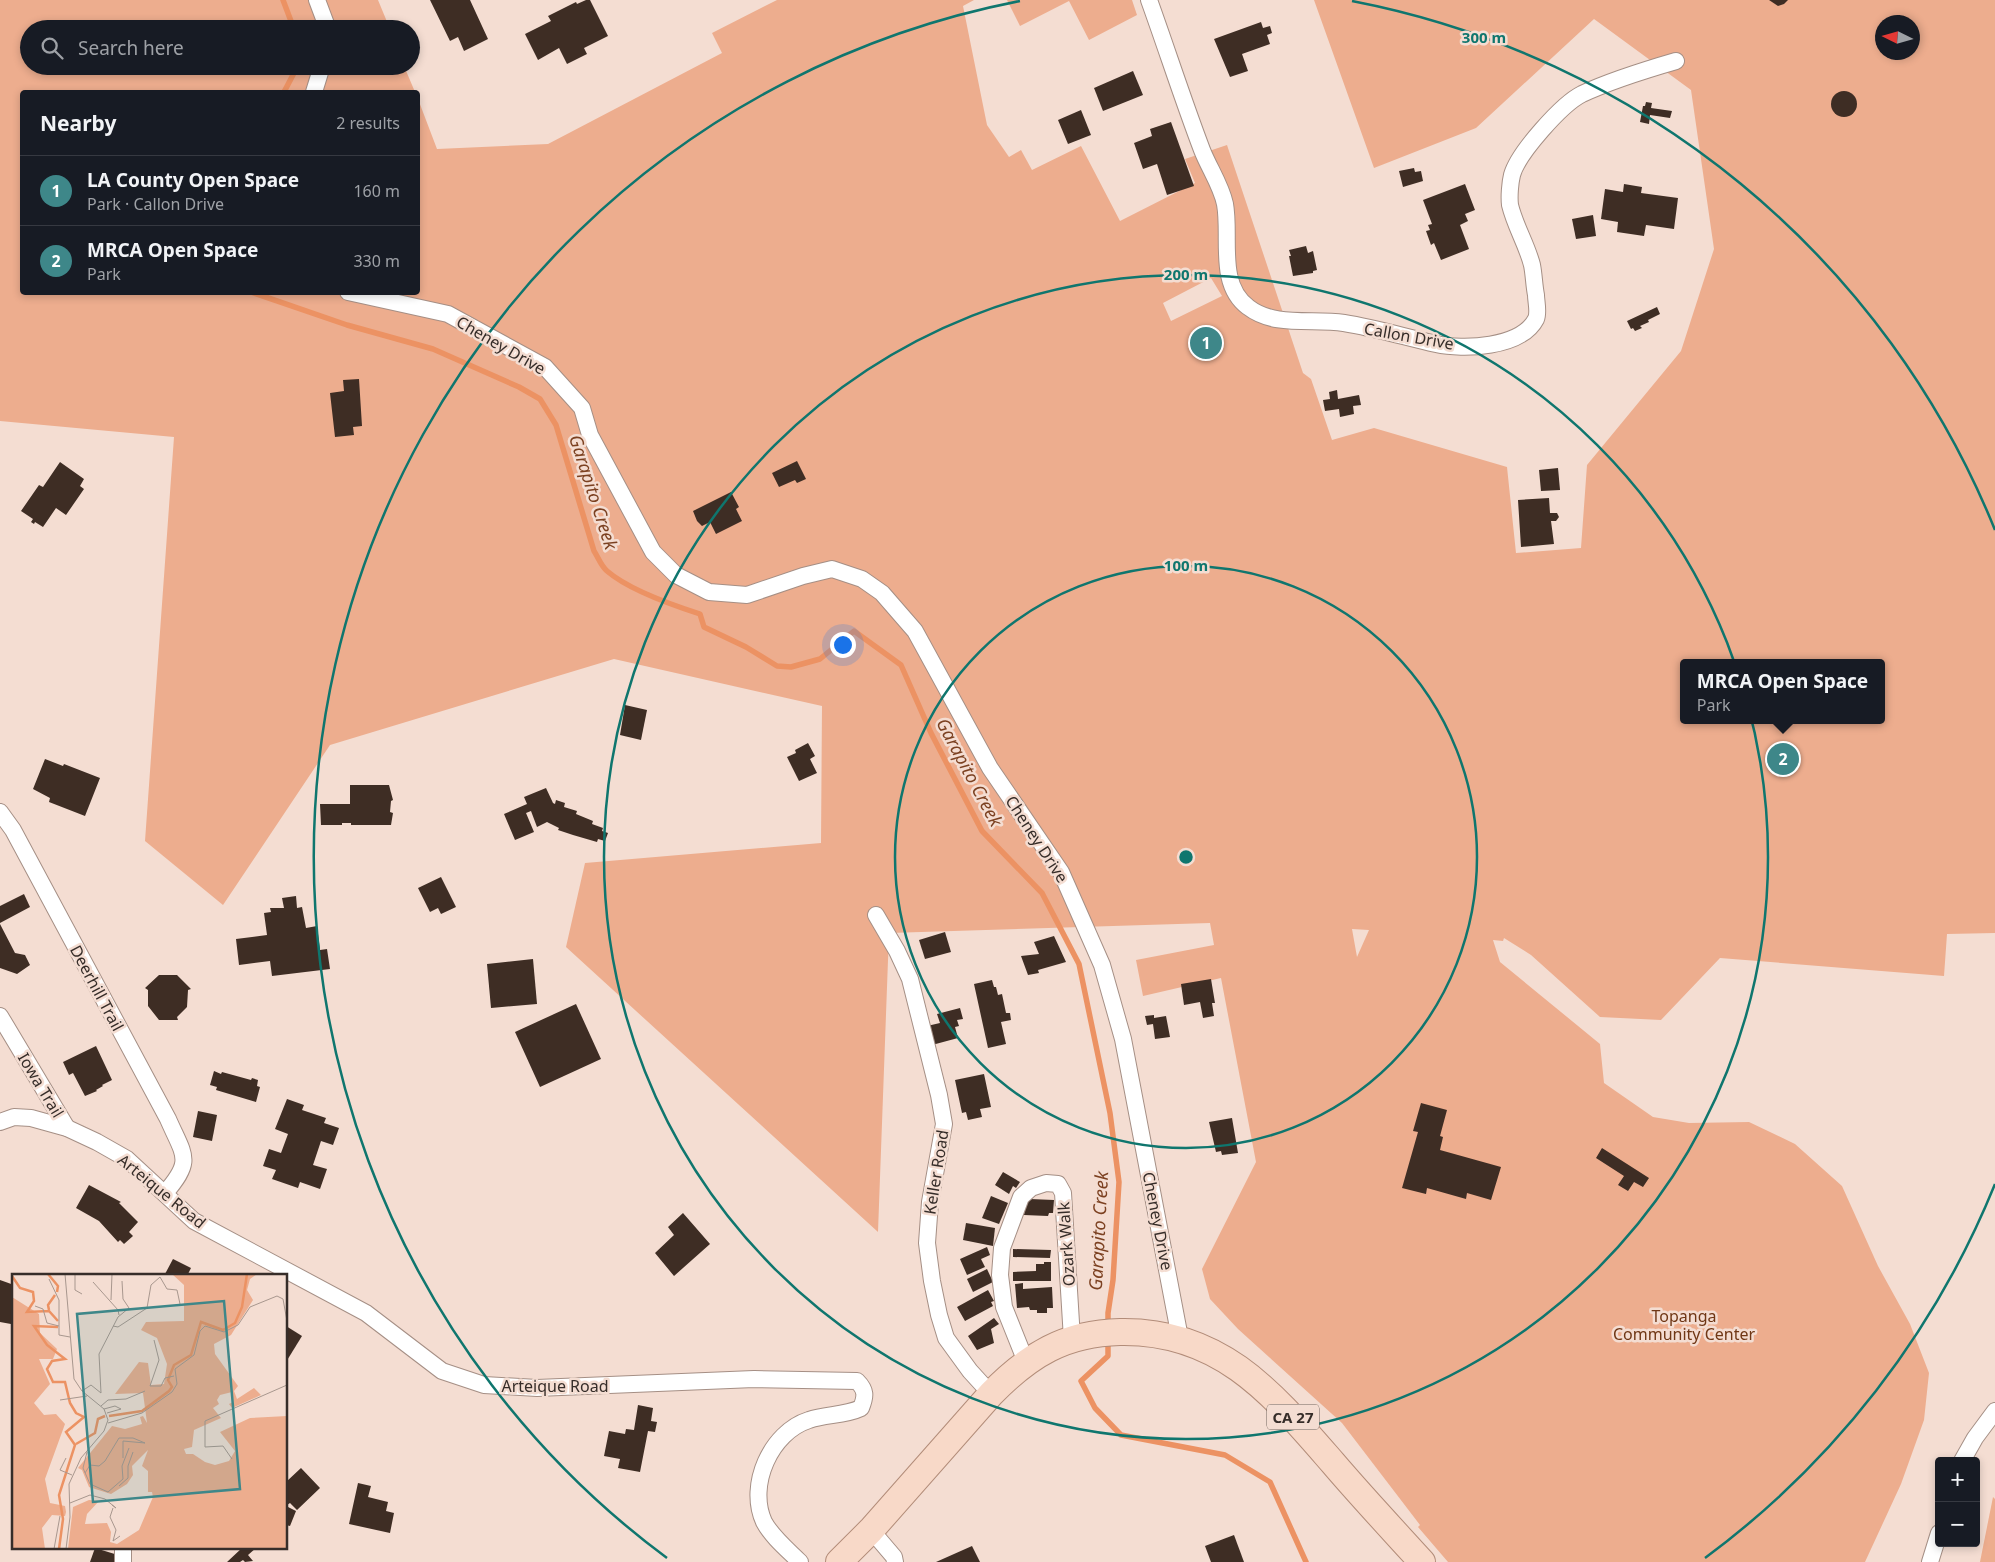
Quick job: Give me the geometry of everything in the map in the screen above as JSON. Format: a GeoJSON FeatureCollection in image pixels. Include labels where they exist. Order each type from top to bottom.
{"type":"FeatureCollection","features":[{"type":"Feature","properties":{"kind":"main road","name":"CA 27"},"geometry":{"type":"LineString","coordinates":[[839,1562],[871,1530],[991,1394],[1026,1362],[1048,1348],[1079,1337],[1125,1332],[1148,1332],[1180,1338],[1203,1347],[1251,1378],[1277,1400],[1422,1562]]}},
{"type":"Feature","properties":{"kind":"street"},"geometry":{"type":"LineString","coordinates":[[317,0],[324,20]]}},
{"type":"Feature","properties":{"kind":"street","name":"Callon Drive"},"geometry":{"type":"LineString","coordinates":[[1149,0],[1203,153],[1225,203],[1228,268],[1232,286],[1239,298],[1253,311],[1274,319],[1342,323],[1443,346],[1489,345],[1506,342],[1521,335],[1535,320],[1537,309],[1532,265],[1509,202],[1512,175],[1529,144],[1580,95],[1646,70],[1676,61]]}},
{"type":"Feature","properties":{"kind":"street"},"geometry":{"type":"LineString","coordinates":[[315,90],[319,75]]}},
{"type":"Feature","properties":{"kind":"street","name":"Cheney Drive"},"geometry":{"type":"LineString","coordinates":[[362,295],[448,314],[545,367],[582,408],[590,435],[653,552],[676,575],[709,592],[747,595],[802,576],[832,569],[862,579],[882,594],[915,631],[990,768],[1061,872],[1102,965],[1123,1039],[1180,1338]]}},
{"type":"Feature","properties":{"kind":"street","name":"Deerhill Trail"},"geometry":{"type":"LineString","coordinates":[[0,812],[13,830],[168,1120],[184,1156],[183,1168],[165,1193]]}},
{"type":"Feature","properties":{"kind":"street","name":"Keller Road"},"geometry":{"type":"LineString","coordinates":[[876,915],[897,951],[910,980],[937,1087],[944,1124],[930,1202],[928,1243],[932,1281],[939,1315],[946,1338],[970,1371],[991,1394]]}},
{"type":"Feature","properties":{"kind":"street","name":"Iowa Trail"},"geometry":{"type":"LineString","coordinates":[[0,1016],[67,1128]]}},
{"type":"Feature","properties":{"kind":"street","name":"Arteique Road"},"geometry":{"type":"LineString","coordinates":[[0,1122],[6,1118],[21,1116],[67,1128],[127,1159],[194,1221],[366,1313],[442,1370],[484,1386],[536,1388],[754,1380],[857,1381],[864,1388],[866,1396],[861,1408],[851,1413],[809,1420],[799,1424],[777,1443],[766,1458],[760,1474],[759,1500],[764,1522],[800,1562]]}},
{"type":"Feature","properties":{"kind":"street","name":"Ozark Walk"},"geometry":{"type":"LineString","coordinates":[[1026,1362],[1004,1306],[1000,1275],[1002,1248],[1021,1196],[1031,1188],[1046,1183],[1058,1184],[1063,1193],[1079,1337]]}},
{"type":"Feature","properties":{"kind":"street"},"geometry":{"type":"LineString","coordinates":[[1964,1457],[1975,1438],[1995,1411]]}},
{"type":"Feature","properties":{"kind":"street"},"geometry":{"type":"LineString","coordinates":[[871,1530],[894,1557],[895,1562]]}},
{"type":"Feature","properties":{"kind":"street"},"geometry":{"type":"LineString","coordinates":[[1930,1562],[1935,1546]]}},
{"type":"Feature","properties":{"kind":"green space","name":"Topanga Community Center"},"geometry":{"type":"Polygon","coordinates":[[[0,0],[378,0],[386,20],[20,20],[20,75],[408,75],[414,90],[20,90],[20,295],[420,295],[420,104],[437,149],[548,144],[722,53],[712,33],[777,0],[974,0],[963,6],[987,125],[1009,157],[1021,150],[1032,170],[1081,146],[1120,221],[1195,183],[1185,159],[1227,145],[1303,373],[1311,379],[1332,440],[1374,428],[1507,467],[1516,553],[1581,548],[1587,465],[1681,351],[1714,249],[1691,90],[1594,19],[1476,128],[1374,168],[1314,0],[1995,0],[1995,933],[1947,934],[1944,976],[1720,958],[1661,1020],[1600,1017],[1531,955],[1504,938],[1503,941],[1493,940],[1500,962],[1600,1044],[1604,1083],[1653,1117],[1689,1123],[1749,1122],[1795,1144],[1842,1186],[1878,1266],[1910,1324],[1929,1373],[1924,1420],[1901,1484],[1865,1562],[1448,1562],[1418,1527],[1420,1525],[1342,1423],[1238,1329],[1210,1299],[1202,1269],[1256,1162],[1221,978],[1143,996],[1136,960],[1214,945],[1210,923],[889,933],[878,1232],[566,947],[585,863],[821,843],[822,706],[614,659],[330,745],[223,905],[145,841],[174,437],[0,421],[0,0]],[[1211,278],[1163,303],[1171,321],[1222,296],[1211,278]],[[1352,929],[1357,957],[1369,930],[1352,929]]]}},
{"type":"Feature","properties":{"kind":"green space"},"geometry":{"type":"Polygon","coordinates":[[[1007,0],[1132,0],[1137,15],[1089,40],[1069,1],[1020,26],[1007,0]]]}},
{"type":"Feature","properties":{"kind":"green space"},"geometry":{"type":"Polygon","coordinates":[[[1993,1497],[1995,1499],[1995,1562],[1980,1562],[1993,1497]]]}},
{"type":"Feature","properties":{"kind":"building"},"geometry":{"type":"Polygon","coordinates":[[[430,0],[470,0],[488,39],[464,51],[458,37],[450,41],[430,0]]]}},
{"type":"Feature","properties":{"kind":"building"},"geometry":{"type":"Polygon","coordinates":[[[590,0],[608,36],[584,48],[587,54],[567,64],[559,48],[538,60],[525,34],[551,21],[548,16],[576,2],[577,4],[590,0]]]}},
{"type":"Feature","properties":{"kind":"building"},"geometry":{"type":"Polygon","coordinates":[[[1769,0],[1788,0],[1778,6],[1769,0]]]}},
{"type":"Feature","properties":{"kind":"building"},"geometry":{"type":"Polygon","coordinates":[[[1261,22],[1263,28],[1270,26],[1272,33],[1267,35],[1270,44],[1242,54],[1248,71],[1230,77],[1214,39],[1261,22]]]}},
{"type":"Feature","properties":{"kind":"building"},"geometry":{"type":"Polygon","coordinates":[[[1133,71],[1143,95],[1103,111],[1094,88],[1133,71]]]}},
{"type":"Feature","properties":{"kind":"building"},"geometry":{"type":"Polygon","coordinates":[[[1844,91],[1853,95],[1857,104],[1853,113],[1844,117],[1835,113],[1831,104],[1835,95],[1844,91]]]}},
{"type":"Feature","properties":{"kind":"building"},"geometry":{"type":"Polygon","coordinates":[[[1646,102],[1652,103],[1651,108],[1672,111],[1670,118],[1650,115],[1649,124],[1640,122],[1643,106],[1645,106],[1646,102]]]}},
{"type":"Feature","properties":{"kind":"building"},"geometry":{"type":"Polygon","coordinates":[[[1081,110],[1091,135],[1068,144],[1058,120],[1081,110]]]}},
{"type":"Feature","properties":{"kind":"building"},"geometry":{"type":"Polygon","coordinates":[[[1171,122],[1194,186],[1167,195],[1157,164],[1143,169],[1134,143],[1152,136],[1150,129],[1171,122]]]}},
{"type":"Feature","properties":{"kind":"building"},"geometry":{"type":"Polygon","coordinates":[[[1414,168],[1415,172],[1421,171],[1423,181],[1403,187],[1399,171],[1414,168]]]}},
{"type":"Feature","properties":{"kind":"building"},"geometry":{"type":"Polygon","coordinates":[[[1465,184],[1475,210],[1465,214],[1468,221],[1460,225],[1469,249],[1441,260],[1434,243],[1431,245],[1426,231],[1430,230],[1428,225],[1432,224],[1423,200],[1465,184]]]}},
{"type":"Feature","properties":{"kind":"building"},"geometry":{"type":"Polygon","coordinates":[[[1624,184],[1642,187],[1641,193],[1678,198],[1674,229],[1646,225],[1644,236],[1617,232],[1618,222],[1601,219],[1605,189],[1623,192],[1624,184]]]}},
{"type":"Feature","properties":{"kind":"building"},"geometry":{"type":"Polygon","coordinates":[[[1593,215],[1596,236],[1576,239],[1572,219],[1593,215]]]}},
{"type":"Feature","properties":{"kind":"building"},"geometry":{"type":"Polygon","coordinates":[[[1306,246],[1308,253],[1313,251],[1317,270],[1313,271],[1313,273],[1293,276],[1289,250],[1306,246]]]}},
{"type":"Feature","properties":{"kind":"building"},"geometry":{"type":"Polygon","coordinates":[[[1657,307],[1660,314],[1640,326],[1642,328],[1635,331],[1633,328],[1631,329],[1627,321],[1657,307]]]}},
{"type":"Feature","properties":{"kind":"building"},"geometry":{"type":"Polygon","coordinates":[[[359,379],[362,426],[353,427],[354,435],[335,437],[330,393],[344,391],[343,380],[359,379]]]}},
{"type":"Feature","properties":{"kind":"building"},"geometry":{"type":"Polygon","coordinates":[[[1337,390],[1338,399],[1359,395],[1361,405],[1353,406],[1354,414],[1340,417],[1339,409],[1325,411],[1323,400],[1330,399],[1329,392],[1337,390]]]}},
{"type":"Feature","properties":{"kind":"building"},"geometry":{"type":"Polygon","coordinates":[[[797,461],[806,479],[797,483],[795,480],[779,487],[772,473],[797,461]]]}},
{"type":"Feature","properties":{"kind":"building"},"geometry":{"type":"Polygon","coordinates":[[[60,462],[84,479],[80,486],[84,489],[66,515],[56,508],[43,527],[35,522],[34,524],[31,522],[33,519],[21,511],[39,485],[43,487],[60,462]]]}},
{"type":"Feature","properties":{"kind":"building"},"geometry":{"type":"Polygon","coordinates":[[[1558,468],[1560,490],[1541,491],[1539,470],[1558,468]]]}},
{"type":"Feature","properties":{"kind":"building"},"geometry":{"type":"Polygon","coordinates":[[[731,492],[739,507],[736,509],[742,521],[716,534],[710,522],[702,526],[697,521],[693,511],[731,492]]]}},
{"type":"Feature","properties":{"kind":"building"},"geometry":{"type":"Polygon","coordinates":[[[1549,498],[1550,513],[1557,513],[1559,517],[1556,521],[1551,521],[1554,544],[1521,547],[1518,500],[1549,498]]]}},
{"type":"Feature","properties":{"kind":"building"},"geometry":{"type":"Polygon","coordinates":[[[625,705],[647,710],[641,740],[620,735],[625,705]]]}},
{"type":"Feature","properties":{"kind":"building"},"geometry":{"type":"Polygon","coordinates":[[[808,743],[815,756],[810,759],[817,773],[799,781],[787,757],[796,753],[795,750],[808,743]]]}},
{"type":"Feature","properties":{"kind":"building"},"geometry":{"type":"Polygon","coordinates":[[[45,759],[100,778],[85,816],[49,802],[50,798],[33,789],[45,759]]]}},
{"type":"Feature","properties":{"kind":"building"},"geometry":{"type":"Polygon","coordinates":[[[350,785],[389,785],[393,800],[391,801],[390,812],[393,813],[391,825],[351,825],[351,823],[342,823],[342,825],[321,825],[320,804],[350,804],[350,785]]]}},
{"type":"Feature","properties":{"kind":"building"},"geometry":{"type":"Polygon","coordinates":[[[546,788],[553,803],[555,804],[556,800],[565,803],[564,807],[577,811],[576,814],[593,821],[592,824],[603,828],[602,831],[608,833],[605,841],[598,839],[597,842],[573,835],[558,830],[559,828],[547,822],[537,827],[531,811],[526,813],[534,832],[515,840],[504,814],[527,804],[524,797],[546,788]]]}},
{"type":"Feature","properties":{"kind":"building"},"geometry":{"type":"Polygon","coordinates":[[[441,877],[456,907],[441,914],[438,908],[430,912],[418,888],[441,877]]]}},
{"type":"Feature","properties":{"kind":"building"},"geometry":{"type":"Polygon","coordinates":[[[24,894],[30,907],[0,923],[0,906],[24,894]]]}},
{"type":"Feature","properties":{"kind":"building"},"geometry":{"type":"Polygon","coordinates":[[[296,896],[297,908],[302,907],[306,928],[317,926],[320,950],[327,949],[330,969],[272,976],[270,961],[239,965],[236,939],[267,935],[264,913],[271,912],[270,908],[284,908],[282,898],[296,896]]]}},
{"type":"Feature","properties":{"kind":"building"},"geometry":{"type":"Polygon","coordinates":[[[0,924],[15,953],[25,955],[30,965],[17,974],[0,968],[0,924]]]}},
{"type":"Feature","properties":{"kind":"building"},"geometry":{"type":"Polygon","coordinates":[[[945,932],[951,952],[925,959],[919,940],[945,932]]]}},
{"type":"Feature","properties":{"kind":"building"},"geometry":{"type":"Polygon","coordinates":[[[1054,936],[1066,962],[1038,970],[1039,973],[1028,975],[1021,956],[1039,954],[1034,942],[1054,936]]]}},
{"type":"Feature","properties":{"kind":"building"},"geometry":{"type":"Polygon","coordinates":[[[533,959],[537,1004],[491,1008],[487,964],[533,959]]]}},
{"type":"Feature","properties":{"kind":"building"},"geometry":{"type":"Polygon","coordinates":[[[159,975],[177,975],[191,989],[188,990],[187,1007],[177,1017],[178,1020],[159,1020],[148,1006],[148,990],[145,988],[159,975]]]}},
{"type":"Feature","properties":{"kind":"building"},"geometry":{"type":"Polygon","coordinates":[[[1211,979],[1215,1003],[1212,1003],[1214,1016],[1203,1018],[1200,1002],[1184,1005],[1181,984],[1211,979]]]}},
{"type":"Feature","properties":{"kind":"building"},"geometry":{"type":"Polygon","coordinates":[[[992,980],[998,995],[1002,994],[1006,1013],[1010,1013],[1011,1020],[1001,1022],[1006,1044],[988,1048],[974,984],[992,980]]]}},
{"type":"Feature","properties":{"kind":"building"},"geometry":{"type":"Polygon","coordinates":[[[576,1004],[601,1059],[540,1087],[515,1032],[576,1004]]]}},
{"type":"Feature","properties":{"kind":"building"},"geometry":{"type":"Polygon","coordinates":[[[960,1008],[963,1019],[957,1020],[959,1026],[955,1027],[958,1038],[932,1045],[927,1026],[940,1023],[937,1014],[960,1008]]]}},
{"type":"Feature","properties":{"kind":"building"},"geometry":{"type":"Polygon","coordinates":[[[1154,1015],[1154,1018],[1166,1016],[1170,1037],[1155,1039],[1153,1024],[1147,1025],[1145,1016],[1154,1015]]]}},
{"type":"Feature","properties":{"kind":"building"},"geometry":{"type":"Polygon","coordinates":[[[96,1046],[112,1080],[102,1085],[97,1091],[85,1096],[73,1073],[69,1075],[63,1062],[96,1046]]]}},
{"type":"Feature","properties":{"kind":"building"},"geometry":{"type":"Polygon","coordinates":[[[214,1071],[221,1074],[222,1072],[251,1080],[252,1078],[258,1080],[257,1086],[260,1087],[256,1102],[216,1090],[217,1087],[210,1085],[214,1071]]]}},
{"type":"Feature","properties":{"kind":"building"},"geometry":{"type":"Polygon","coordinates":[[[984,1074],[991,1107],[980,1109],[982,1117],[968,1120],[966,1112],[962,1113],[955,1080],[984,1074]]]}},
{"type":"Feature","properties":{"kind":"building"},"geometry":{"type":"Polygon","coordinates":[[[287,1099],[304,1105],[302,1110],[326,1118],[324,1123],[339,1128],[333,1145],[321,1141],[313,1165],[327,1169],[320,1189],[300,1182],[298,1188],[272,1179],[276,1170],[263,1166],[269,1149],[281,1153],[288,1134],[275,1129],[287,1099]]]}},
{"type":"Feature","properties":{"kind":"building"},"geometry":{"type":"Polygon","coordinates":[[[1421,1103],[1447,1110],[1440,1136],[1443,1137],[1440,1150],[1501,1167],[1491,1200],[1467,1193],[1466,1199],[1427,1188],[1426,1194],[1402,1188],[1418,1132],[1413,1131],[1421,1103]]]}},
{"type":"Feature","properties":{"kind":"building"},"geometry":{"type":"Polygon","coordinates":[[[198,1111],[217,1115],[212,1141],[193,1137],[198,1111]]]}},
{"type":"Feature","properties":{"kind":"building"},"geometry":{"type":"Polygon","coordinates":[[[1232,1118],[1238,1153],[1222,1155],[1221,1151],[1216,1152],[1209,1122],[1232,1118]]]}},
{"type":"Feature","properties":{"kind":"building"},"geometry":{"type":"Polygon","coordinates":[[[1602,1148],[1649,1178],[1643,1187],[1634,1182],[1628,1191],[1618,1185],[1624,1176],[1596,1158],[1602,1148]]]}},
{"type":"Feature","properties":{"kind":"building"},"geometry":{"type":"Polygon","coordinates":[[[1003,1172],[1020,1182],[1016,1188],[1013,1186],[1009,1194],[995,1185],[1003,1172]]]}},
{"type":"Feature","properties":{"kind":"building"},"geometry":{"type":"Polygon","coordinates":[[[89,1185],[121,1202],[119,1203],[138,1222],[129,1232],[133,1236],[124,1244],[120,1240],[118,1242],[99,1221],[76,1208],[89,1185]]]}},
{"type":"Feature","properties":{"kind":"building"},"geometry":{"type":"Polygon","coordinates":[[[991,1196],[1008,1203],[999,1224],[982,1218],[991,1196]]]}},
{"type":"Feature","properties":{"kind":"building"},"geometry":{"type":"Polygon","coordinates":[[[1030,1199],[1054,1200],[1053,1213],[1049,1213],[1048,1216],[1024,1215],[1027,1201],[1030,1201],[1030,1199]]]}},
{"type":"Feature","properties":{"kind":"building"},"geometry":{"type":"Polygon","coordinates":[[[683,1213],[710,1244],[674,1276],[655,1253],[674,1235],[668,1227],[683,1213]]]}},
{"type":"Feature","properties":{"kind":"building"},"geometry":{"type":"Polygon","coordinates":[[[966,1223],[995,1228],[993,1246],[963,1240],[966,1223]]]}},
{"type":"Feature","properties":{"kind":"building"},"geometry":{"type":"Polygon","coordinates":[[[987,1247],[990,1255],[981,1259],[985,1267],[967,1275],[960,1259],[987,1247]]]}},
{"type":"Feature","properties":{"kind":"building"},"geometry":{"type":"Polygon","coordinates":[[[1013,1249],[1051,1250],[1050,1258],[1013,1257],[1013,1249]]]}},
{"type":"Feature","properties":{"kind":"building"},"geometry":{"type":"Polygon","coordinates":[[[173,1259],[191,1268],[188,1274],[165,1274],[173,1259]]]}},
{"type":"Feature","properties":{"kind":"building"},"geometry":{"type":"Polygon","coordinates":[[[1044,1262],[1051,1262],[1051,1281],[1013,1281],[1013,1272],[1036,1271],[1036,1264],[1044,1264],[1044,1262]]]}},
{"type":"Feature","properties":{"kind":"building"},"geometry":{"type":"Polygon","coordinates":[[[987,1269],[993,1282],[973,1292],[967,1279],[987,1269]]]}},
{"type":"Feature","properties":{"kind":"building"},"geometry":{"type":"Polygon","coordinates":[[[0,1280],[12,1284],[12,1322],[11,1324],[0,1322],[0,1280]]]}},
{"type":"Feature","properties":{"kind":"building"},"geometry":{"type":"Polygon","coordinates":[[[1023,1283],[1023,1289],[1052,1287],[1053,1308],[1047,1308],[1047,1313],[1037,1313],[1037,1310],[1030,1310],[1029,1307],[1017,1308],[1015,1284],[1023,1283]]]}},
{"type":"Feature","properties":{"kind":"building"},"geometry":{"type":"Polygon","coordinates":[[[988,1290],[994,1301],[991,1302],[993,1306],[965,1321],[957,1307],[988,1290]]]}},
{"type":"Feature","properties":{"kind":"building"},"geometry":{"type":"Polygon","coordinates":[[[994,1318],[999,1324],[991,1329],[994,1343],[977,1350],[968,1336],[994,1318]]]}},
{"type":"Feature","properties":{"kind":"building"},"geometry":{"type":"Polygon","coordinates":[[[288,1327],[302,1336],[288,1359],[288,1327]]]}},
{"type":"Feature","properties":{"kind":"building"},"geometry":{"type":"Polygon","coordinates":[[[638,1405],[653,1408],[651,1421],[657,1422],[655,1432],[648,1431],[640,1472],[618,1468],[620,1459],[604,1456],[609,1431],[625,1434],[626,1429],[634,1430],[638,1405]]]}},
{"type":"Feature","properties":{"kind":"building"},"geometry":{"type":"Polygon","coordinates":[[[301,1468],[320,1488],[297,1510],[290,1503],[288,1504],[288,1480],[301,1468]]]}},
{"type":"Feature","properties":{"kind":"building"},"geometry":{"type":"Polygon","coordinates":[[[358,1483],[371,1486],[368,1497],[388,1502],[386,1511],[394,1513],[390,1533],[349,1524],[358,1483]]]}},
{"type":"Feature","properties":{"kind":"building"},"geometry":{"type":"Polygon","coordinates":[[[288,1507],[296,1511],[290,1526],[288,1526],[288,1507]]]}},
{"type":"Feature","properties":{"kind":"building"},"geometry":{"type":"Polygon","coordinates":[[[1234,1535],[1244,1562],[1211,1562],[1205,1546],[1234,1535]]]}},
{"type":"Feature","properties":{"kind":"building"},"geometry":{"type":"Polygon","coordinates":[[[972,1546],[980,1562],[936,1562],[972,1546]]]}},
{"type":"Feature","properties":{"kind":"building"},"geometry":{"type":"Polygon","coordinates":[[[94,1550],[102,1550],[118,1555],[116,1562],[90,1562],[94,1550]]]}},
{"type":"Feature","properties":{"kind":"building"},"geometry":{"type":"Polygon","coordinates":[[[240,1550],[254,1550],[248,1555],[253,1561],[227,1562],[240,1550]]]}},
{"type":"Feature","properties":{"kind":"waterway","name":"Garapito Creek"},"geometry":{"type":"LineString","coordinates":[[283,0],[291,20]]}},
{"type":"Feature","properties":{"kind":"waterway","name":"Garapito Creek"},"geometry":{"type":"LineString","coordinates":[[285,90],[293,75]]}},
{"type":"Feature","properties":{"kind":"waterway","name":"Garapito Creek"},"geometry":{"type":"LineString","coordinates":[[260,295],[347,325],[433,349],[519,387],[540,399],[556,425],[594,551],[605,569],[616,578],[639,591],[700,614],[704,627],[746,647],[777,666],[791,667],[820,659],[854,631],[901,665],[931,733],[982,831],[1042,893],[1079,964],[1110,1113],[1119,1182],[1108,1326]]}},
{"type":"Feature","properties":{"kind":"waterway","name":"Garapito Creek"},"geometry":{"type":"LineString","coordinates":[[1108,1340],[1108,1356],[1081,1381],[1095,1408],[1121,1435],[1225,1455],[1270,1482],[1306,1562]]}},
{"type":"Feature","properties":{"kind":"place","name":"LA County Open Space"},"geometry":{"type":"Point","coordinates":[1206,343]}},
{"type":"Feature","properties":{"kind":"place","name":"MRCA Open Space"},"geometry":{"type":"Point","coordinates":[1783,759]}}]}
